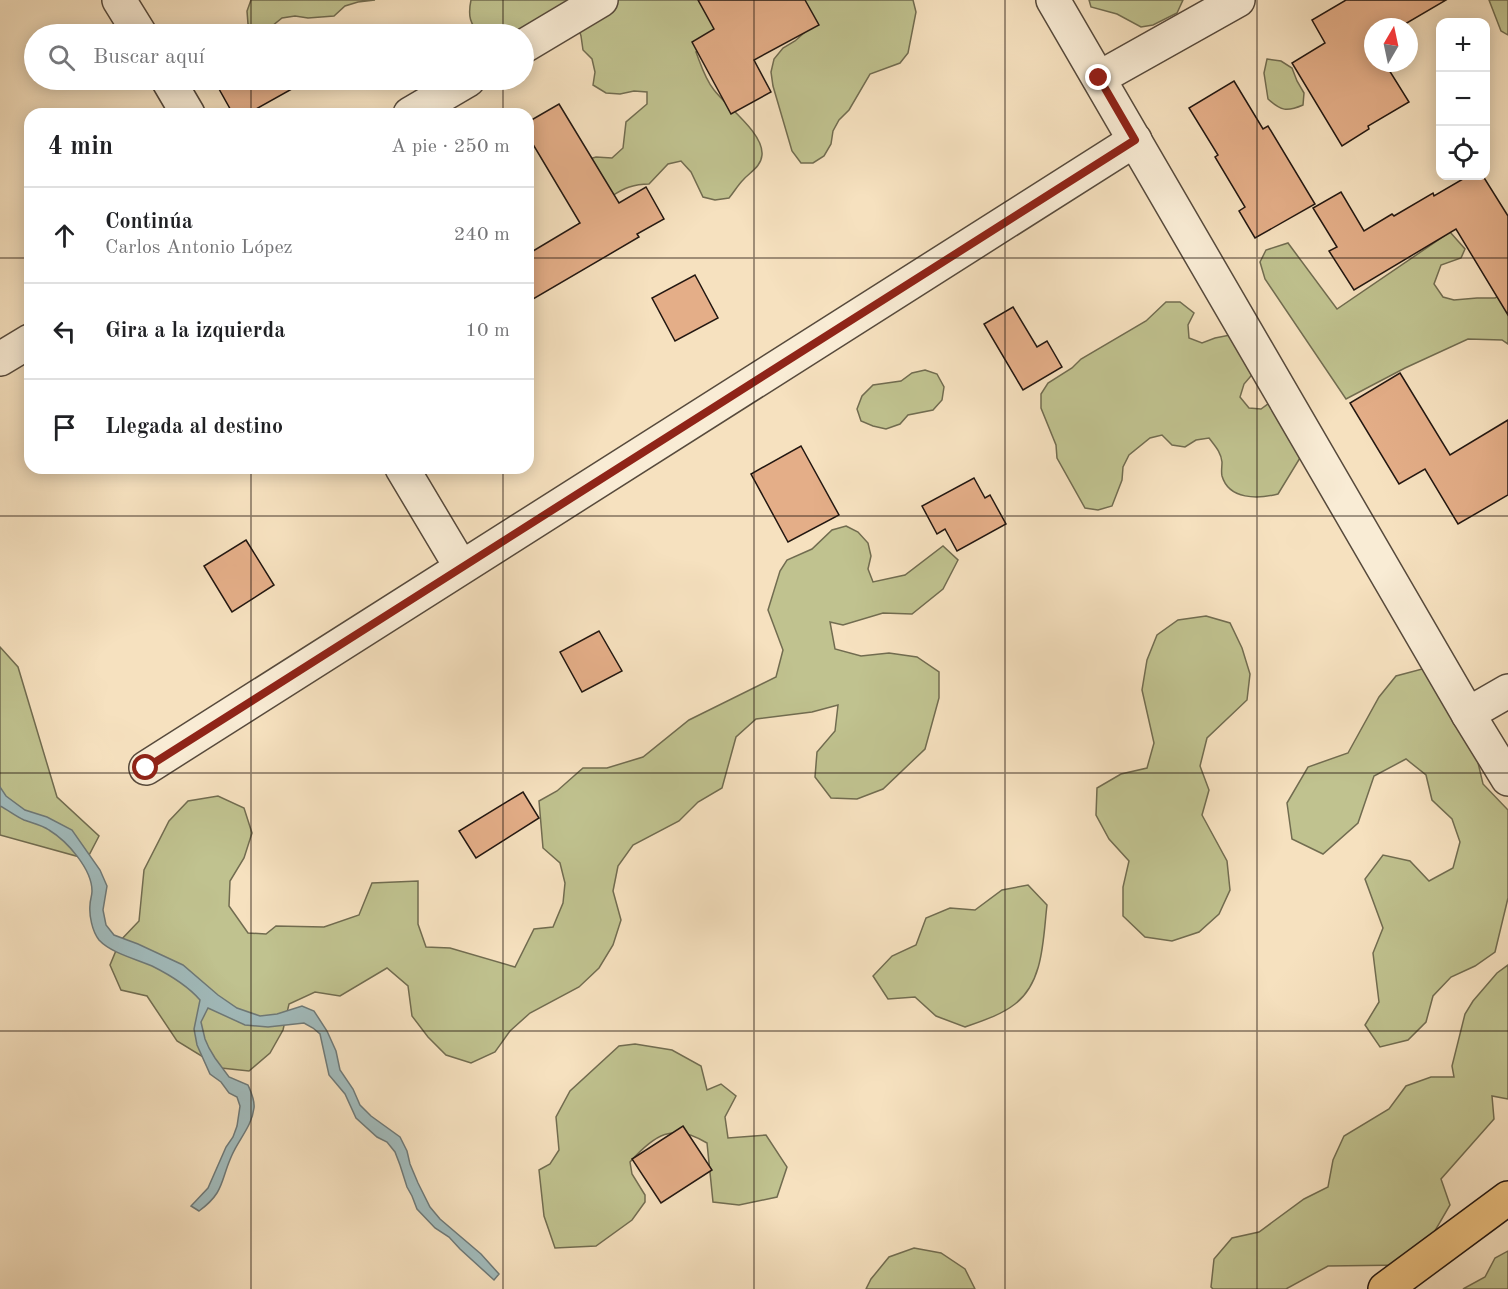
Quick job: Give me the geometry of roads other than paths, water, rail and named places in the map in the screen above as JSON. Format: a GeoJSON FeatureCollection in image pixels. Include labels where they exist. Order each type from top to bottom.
{"type":"FeatureCollection","features":[{"type":"Feature","properties":{"kind":"main road"},"geometry":{"type":"LineString","coordinates":[[1385,1289],[1508,1198]]}},
{"type":"Feature","properties":{"kind":"street"},"geometry":{"type":"LineString","coordinates":[[119,0],[134,24]]}},
{"type":"Feature","properties":{"kind":"street"},"geometry":{"type":"LineString","coordinates":[[534,40],[601,0]]}},
{"type":"Feature","properties":{"kind":"street"},"geometry":{"type":"LineString","coordinates":[[1053,0],[1468,714],[1508,778]]}},
{"type":"Feature","properties":{"kind":"street"},"geometry":{"type":"LineString","coordinates":[[1099,78],[1238,0]]}},
{"type":"Feature","properties":{"kind":"street"},"geometry":{"type":"LineString","coordinates":[[174,90],[184,108]]}},
{"type":"Feature","properties":{"kind":"street"},"geometry":{"type":"LineString","coordinates":[[420,108],[451,90]]}},
{"type":"Feature","properties":{"kind":"street"},"geometry":{"type":"LineString","coordinates":[[146,768],[1135,140]]}},
{"type":"Feature","properties":{"kind":"street"},"geometry":{"type":"LineString","coordinates":[[0,359],[24,345]]}},
{"type":"Feature","properties":{"kind":"street"},"geometry":{"type":"LineString","coordinates":[[406,474],[461,567]]}},
{"type":"Feature","properties":{"kind":"street"},"geometry":{"type":"LineString","coordinates":[[1468,714],[1508,691]]}},
{"type":"Feature","properties":{"kind":"water"},"geometry":{"type":"Polygon","coordinates":[[[0,787],[6,796],[25,810],[47,817],[72,830],[100,870],[107,886],[103,910],[106,925],[114,935],[183,965],[237,1008],[260,1016],[277,1014],[302,1006],[314,1011],[327,1031],[336,1051],[340,1070],[353,1089],[360,1105],[400,1137],[430,1207],[440,1219],[481,1254],[499,1274],[494,1280],[417,1209],[395,1152],[387,1142],[377,1137],[356,1118],[345,1094],[329,1075],[320,1034],[304,1023],[268,1027],[245,1025],[208,1008],[201,1022],[209,1048],[229,1077],[248,1085],[254,1108],[251,1121],[232,1155],[218,1192],[199,1211],[191,1206],[208,1188],[226,1147],[233,1137],[240,1106],[237,1097],[229,1093],[221,1082],[210,1074],[197,1045],[194,1029],[200,1000],[172,977],[117,952],[99,940],[94,932],[91,918],[91,883],[83,865],[71,848],[56,835],[0,806],[0,787]]]}}]}
